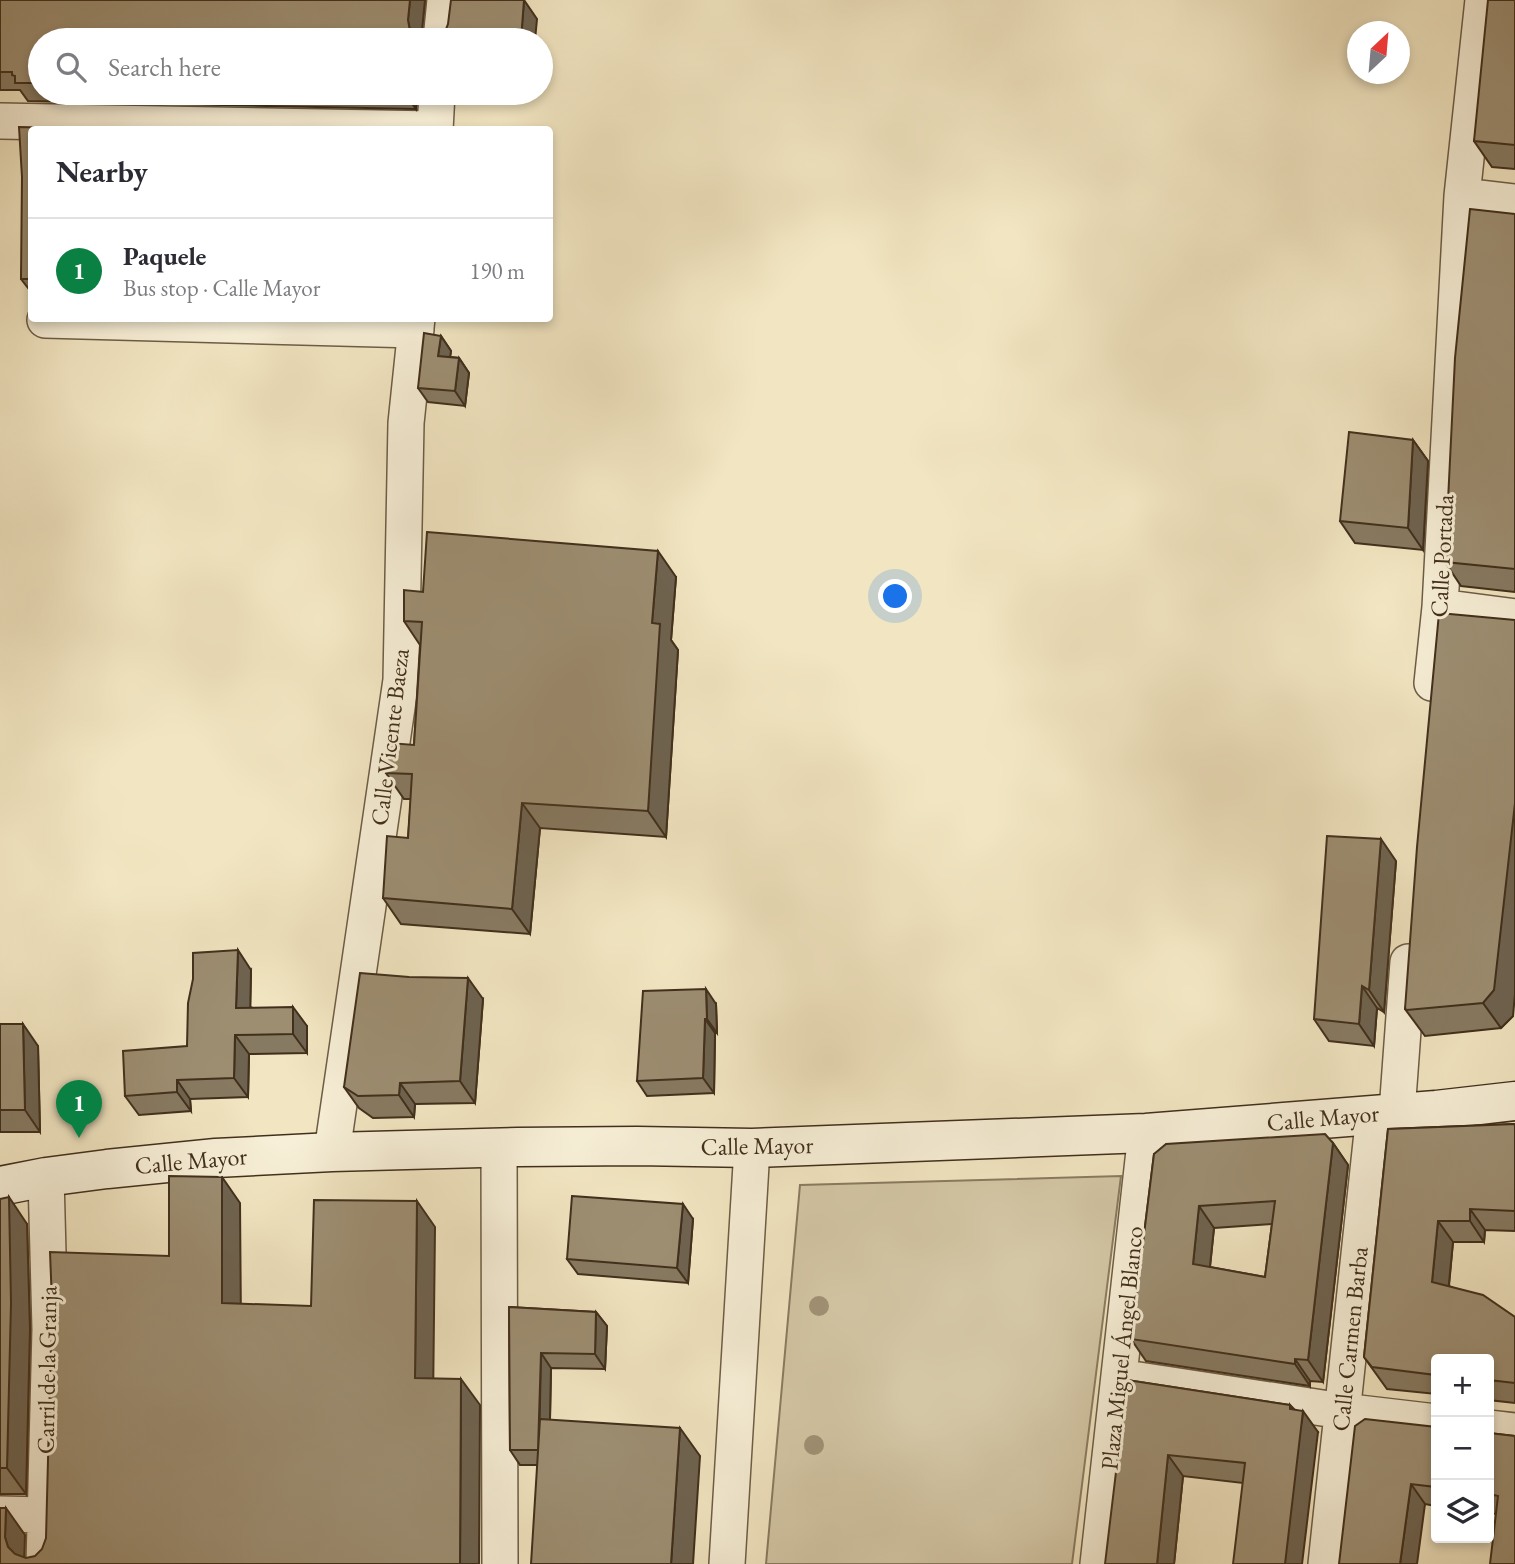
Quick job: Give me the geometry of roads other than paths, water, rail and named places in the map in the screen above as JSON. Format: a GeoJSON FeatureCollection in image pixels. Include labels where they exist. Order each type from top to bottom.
{"type":"FeatureCollection","features":[{"type":"Feature","properties":{"kind":"main road","name":"Calle Mayor"},"geometry":{"type":"LineString","coordinates":[[0,1186],[107,1169],[216,1158],[499,1147],[751,1148],[1146,1133],[1515,1101]]}},
{"type":"Feature","properties":{"kind":"street"},"geometry":{"type":"LineString","coordinates":[[442,28],[445,0]]}},
{"type":"Feature","properties":{"kind":"street","name":"Calle Portada"},"geometry":{"type":"LineString","coordinates":[[1429,718],[1440,607],[1462,196],[1483,0]]}},
{"type":"Feature","properties":{"kind":"street"},"geometry":{"type":"LineString","coordinates":[[435,126],[436,105]]}},
{"type":"Feature","properties":{"kind":"street"},"geometry":{"type":"LineString","coordinates":[[0,121],[272,126]]}},
{"type":"Feature","properties":{"kind":"street"},"geometry":{"type":"LineString","coordinates":[[1462,196],[1515,202]]}},
{"type":"Feature","properties":{"kind":"street"},"geometry":{"type":"LineString","coordinates":[[231,322],[417,324]]}},
{"type":"Feature","properties":{"kind":"street","name":"Calle Vicente Baeza"},"geometry":{"type":"LineString","coordinates":[[332,1152],[401,680],[406,423],[417,324]]}},
{"type":"Feature","properties":{"kind":"street"},"geometry":{"type":"LineString","coordinates":[[1440,607],[1515,617]]}},
{"type":"Feature","properties":{"kind":"street"},"geometry":{"type":"LineString","coordinates":[[1385,1113],[1411,925]]}},
{"type":"Feature","properties":{"kind":"street","name":"Calle Carmen Barba"},"geometry":{"type":"LineString","coordinates":[[1326,1564],[1342,1411],[1385,1113]]}},
{"type":"Feature","properties":{"kind":"street","name":"Plaza Miguel Ángel Blanco"},"geometry":{"type":"LineString","coordinates":[[1098,1564],[1146,1133]]}},
{"type":"Feature","properties":{"kind":"street"},"geometry":{"type":"LineString","coordinates":[[499,1147],[500,1564]]}},
{"type":"Feature","properties":{"kind":"street"},"geometry":{"type":"LineString","coordinates":[[727,1564],[751,1148]]}},
{"type":"Feature","properties":{"kind":"street","name":"Carril de la Granja"},"geometry":{"type":"LineString","coordinates":[[44,1564],[50,1329],[46,1177]]}},
{"type":"Feature","properties":{"kind":"street"},"geometry":{"type":"LineString","coordinates":[[1119,1377],[1342,1411],[1431,1421]]}},
{"type":"Feature","properties":{"kind":"street"},"geometry":{"type":"LineString","coordinates":[[1494,1429],[1515,1431]]}},
{"type":"Feature","properties":{"kind":"street"},"geometry":{"type":"LineString","coordinates":[[0,1514],[45,1515]]}},
{"type":"Feature","properties":{"kind":"place","name":"Paquele"},"geometry":{"type":"Point","coordinates":[79,1138]}}]}
